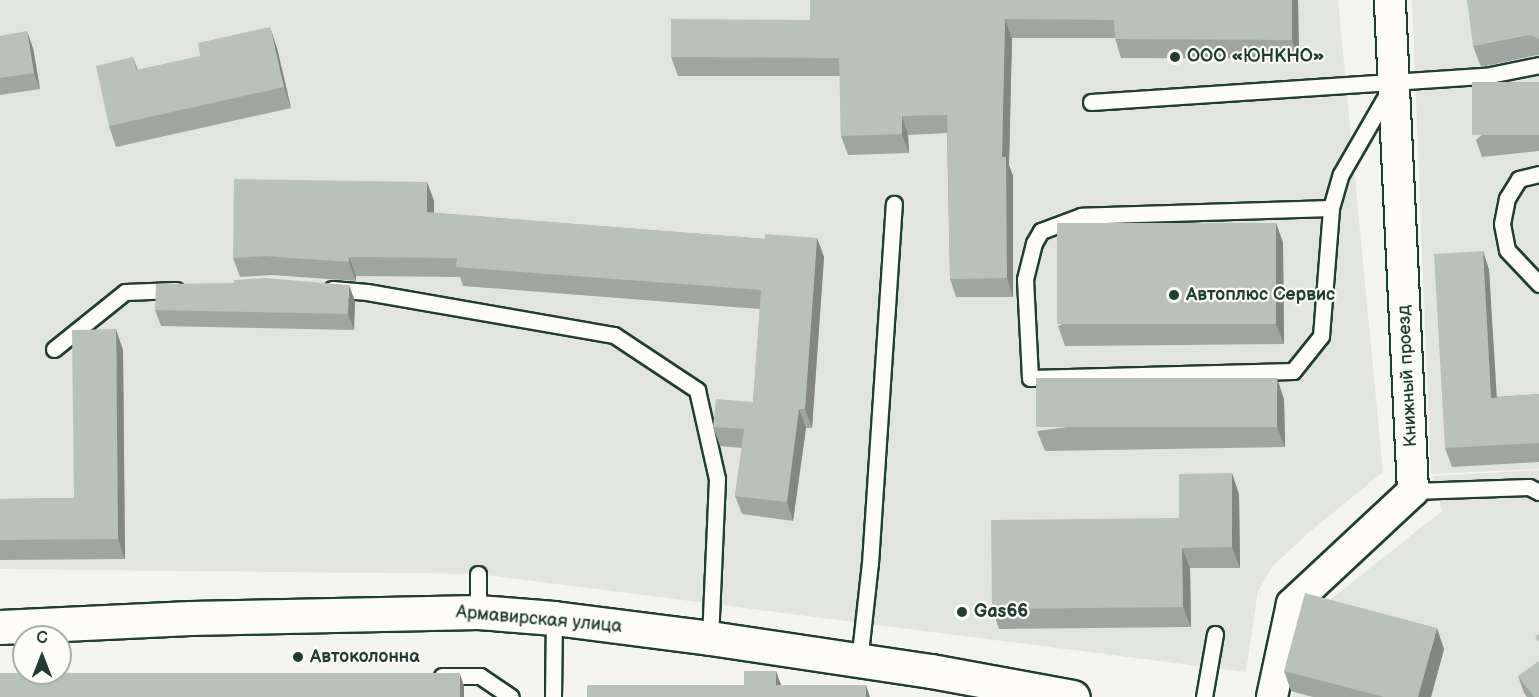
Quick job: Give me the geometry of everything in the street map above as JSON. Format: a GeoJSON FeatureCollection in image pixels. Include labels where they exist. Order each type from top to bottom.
{"type":"FeatureCollection","features":[{"type":"Feature","properties":{"kind":"main road","name":"Армавирская улица"},"geometry":{"type":"LineString","coordinates":[[0,627],[190,618],[478,612],[554,618],[710,638],[930,671],[1073,697]]}},
{"type":"Feature","properties":{"kind":"street","name":"Книжный проезд"},"geometry":{"type":"LineString","coordinates":[[1390,0],[1413,491]]}},
{"type":"Feature","properties":{"kind":"street"},"geometry":{"type":"LineString","coordinates":[[1272,697],[1292,604],[1413,491]]}},
{"type":"Feature","properties":{"kind":"lane"},"geometry":{"type":"LineString","coordinates":[[1091,102],[1485,76],[1539,65]]}},
{"type":"Feature","properties":{"kind":"lane"},"geometry":{"type":"LineString","coordinates":[[1331,208],[1081,216],[1041,231],[1034,243],[1025,279],[1030,378],[1293,371],[1321,336],[1331,208],[1341,174],[1393,83]]}},
{"type":"Feature","properties":{"kind":"lane"},"geometry":{"type":"LineString","coordinates":[[1539,174],[1519,179],[1508,198],[1502,224],[1508,250],[1539,284]]}},
{"type":"Feature","properties":{"kind":"lane"},"geometry":{"type":"LineString","coordinates":[[860,662],[870,563],[894,204]]}},
{"type":"Feature","properties":{"kind":"lane"},"geometry":{"type":"LineString","coordinates":[[313,288],[367,292],[614,335],[697,390],[717,479],[710,638]]}},
{"type":"Feature","properties":{"kind":"lane"},"geometry":{"type":"LineString","coordinates":[[54,349],[125,292],[192,289]]}},
{"type":"Feature","properties":{"kind":"lane"},"geometry":{"type":"LineString","coordinates":[[1413,491],[1529,487],[1539,492]]}},
{"type":"Feature","properties":{"kind":"lane"},"geometry":{"type":"LineString","coordinates":[[478,574],[478,612]]}},
{"type":"Feature","properties":{"kind":"lane"},"geometry":{"type":"LineString","coordinates":[[553,697],[554,618]]}},
{"type":"Feature","properties":{"kind":"lane"},"geometry":{"type":"LineString","coordinates":[[1204,697],[1215,634]]}},
{"type":"Feature","properties":{"kind":"lane"},"geometry":{"type":"LineString","coordinates":[[424,676],[480,676],[511,697]]}},
{"type":"Feature","properties":{"kind":"shaded area"},"geometry":{"type":"Polygon","coordinates":[[[0,0],[1338,0],[1383,472],[1306,535],[1273,566],[1258,591],[1246,672],[478,574],[0,569],[0,0]]]}},
{"type":"Feature","properties":{"kind":"shaded area"},"geometry":{"type":"Polygon","coordinates":[[[1412,0],[1539,0],[1539,469],[1431,474],[1412,0]]]}},
{"type":"Feature","properties":{"kind":"shaded area"},"geometry":{"type":"Polygon","coordinates":[[[1539,470],[1539,697],[1292,697],[1312,614],[1442,511],[1432,476],[1539,470]]]}},
{"type":"Feature","properties":{"kind":"building"},"geometry":{"type":"Polygon","coordinates":[[[810,0],[1292,0],[1292,40],[1115,39],[1114,20],[1005,19],[1002,157],[1006,157],[1007,278],[950,279],[947,115],[902,116],[902,134],[841,136],[839,58],[671,57],[671,19],[810,20],[810,0]]]}},
{"type":"Feature","properties":{"kind":"building"},"geometry":{"type":"Polygon","coordinates":[[[1467,0],[1539,0],[1539,39],[1530,35],[1473,46],[1467,0]]]}},
{"type":"Feature","properties":{"kind":"building"},"geometry":{"type":"Polygon","coordinates":[[[270,27],[284,87],[109,126],[96,66],[133,57],[136,70],[200,56],[198,43],[270,27]]]}},
{"type":"Feature","properties":{"kind":"building"},"geometry":{"type":"Polygon","coordinates":[[[27,31],[34,73],[0,78],[0,36],[27,31]]]}},
{"type":"Feature","properties":{"kind":"building"},"geometry":{"type":"Polygon","coordinates":[[[1472,82],[1539,82],[1539,135],[1472,135],[1472,82]]]}},
{"type":"Feature","properties":{"kind":"building"},"geometry":{"type":"Polygon","coordinates":[[[234,179],[427,182],[427,212],[765,239],[765,234],[817,238],[805,409],[799,409],[787,502],[735,496],[744,429],[713,427],[716,399],[753,402],[761,290],[456,267],[457,258],[349,257],[349,262],[265,256],[233,258],[234,179]]]}},
{"type":"Feature","properties":{"kind":"building","name":"Автоплюс Сервис"},"geometry":{"type":"Polygon","coordinates":[[[1057,223],[1276,223],[1276,324],[1057,324],[1057,223]]]}},
{"type":"Feature","properties":{"kind":"building"},"geometry":{"type":"Polygon","coordinates":[[[1483,251],[1491,398],[1539,394],[1539,443],[1445,448],[1434,254],[1483,251]]]}},
{"type":"Feature","properties":{"kind":"building"},"geometry":{"type":"Polygon","coordinates":[[[265,278],[349,285],[348,314],[155,310],[156,284],[234,283],[234,280],[265,278]]]}},
{"type":"Feature","properties":{"kind":"building"},"geometry":{"type":"Polygon","coordinates":[[[116,329],[118,539],[0,540],[0,499],[74,498],[72,330],[116,329]]]}},
{"type":"Feature","properties":{"kind":"building"},"geometry":{"type":"Polygon","coordinates":[[[1036,378],[1277,378],[1277,427],[1036,427],[1036,378]]]}},
{"type":"Feature","properties":{"kind":"building"},"geometry":{"type":"Polygon","coordinates":[[[1232,473],[1232,547],[1182,548],[1183,607],[992,609],[991,520],[1179,518],[1179,474],[1232,473]]]}},
{"type":"Feature","properties":{"kind":"building"},"geometry":{"type":"Polygon","coordinates":[[[1305,593],[1437,628],[1418,697],[1384,697],[1284,671],[1305,593]]]}},
{"type":"Feature","properties":{"kind":"building"},"geometry":{"type":"Polygon","coordinates":[[[1539,661],[1539,697],[1534,697],[1518,676],[1539,661]]]}},
{"type":"Feature","properties":{"kind":"building"},"geometry":{"type":"Polygon","coordinates":[[[744,671],[776,671],[776,685],[866,685],[866,697],[587,697],[587,685],[744,685],[744,671]]]}},
{"type":"Feature","properties":{"kind":"building"},"geometry":{"type":"Polygon","coordinates":[[[0,673],[12,673],[12,685],[72,685],[72,673],[460,673],[460,697],[0,697],[0,673]]]}},
{"type":"Feature","properties":{"kind":"place","name":"ООО «ЮНКНО»"},"geometry":{"type":"Point","coordinates":[1175,57]}},
{"type":"Feature","properties":{"kind":"place","name":"Автоплюс Сервис"},"geometry":{"type":"Point","coordinates":[1174,295]}},
{"type":"Feature","properties":{"kind":"place","name":"Gas66"},"geometry":{"type":"Point","coordinates":[962,612]}},
{"type":"Feature","properties":{"kind":"place","name":"Автоколонна"},"geometry":{"type":"Point","coordinates":[298,657]}}]}
